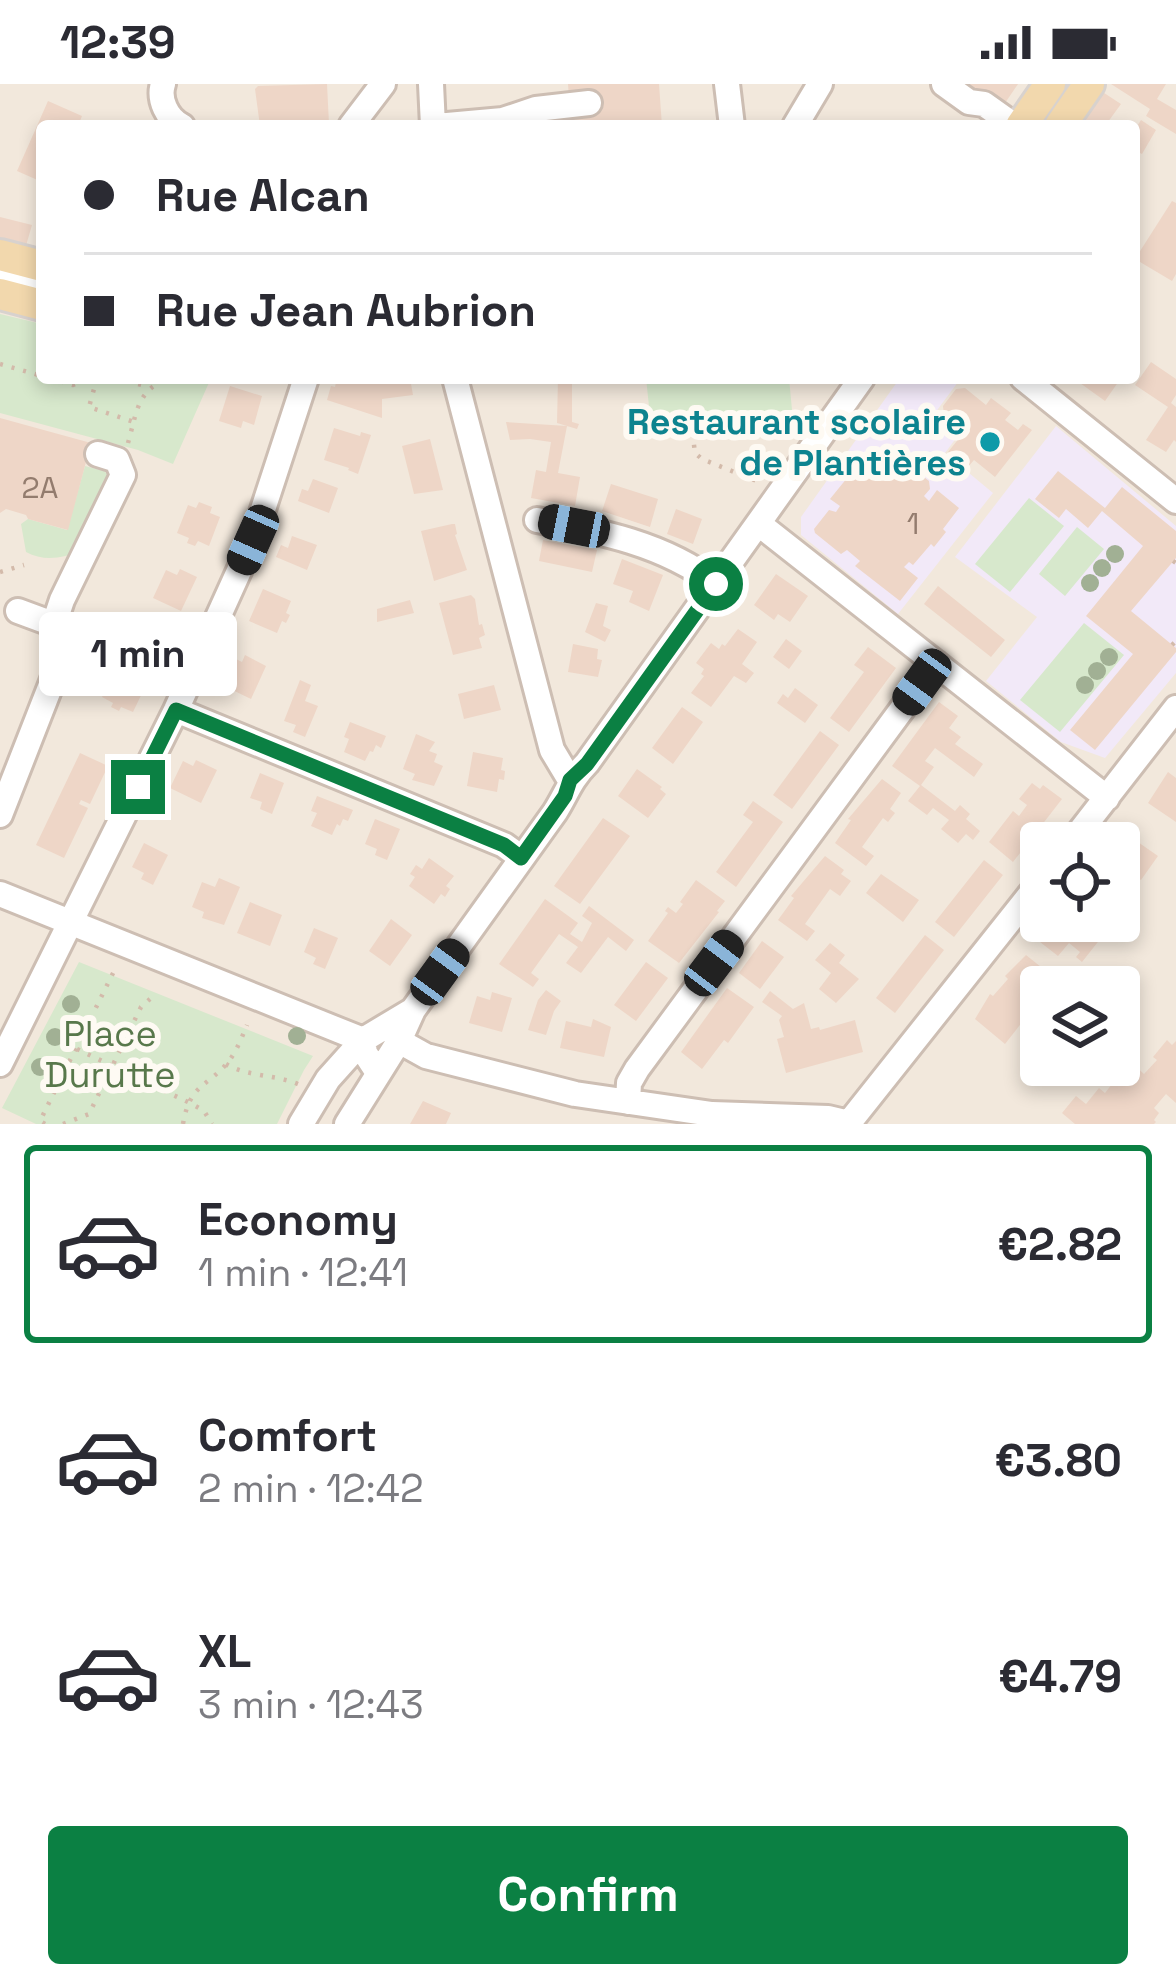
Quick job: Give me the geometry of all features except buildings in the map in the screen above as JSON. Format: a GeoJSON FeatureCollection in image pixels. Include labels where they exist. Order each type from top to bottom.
{"type":"FeatureCollection","features":[{"type":"Feature","properties":{"kind":"main road"},"geometry":{"type":"LineString","coordinates":[[1023,120],[1050,84]]}},
{"type":"Feature","properties":{"kind":"main road"},"geometry":{"type":"LineString","coordinates":[[1064,120],[1089,84]]}},
{"type":"Feature","properties":{"kind":"main road"},"geometry":{"type":"LineString","coordinates":[[0,255],[36,264]]}},
{"type":"Feature","properties":{"kind":"main road"},"geometry":{"type":"LineString","coordinates":[[0,294],[36,303]]}},
{"type":"Feature","properties":{"kind":"street"},"geometry":{"type":"LineString","coordinates":[[163,84],[165,109],[174,120]]}},
{"type":"Feature","properties":{"kind":"street"},"geometry":{"type":"LineString","coordinates":[[356,120],[383,84]]}},
{"type":"Feature","properties":{"kind":"street"},"geometry":{"type":"LineString","coordinates":[[431,84],[434,120]]}},
{"type":"Feature","properties":{"kind":"street"},"geometry":{"type":"LineString","coordinates":[[727,84],[731,120]]}},
{"type":"Feature","properties":{"kind":"street"},"geometry":{"type":"LineString","coordinates":[[799,120],[820,84]]}},
{"type":"Feature","properties":{"kind":"street"},"geometry":{"type":"LineString","coordinates":[[944,84],[1009,120]]}},
{"type":"Feature","properties":{"kind":"street"},"geometry":{"type":"LineString","coordinates":[[1037,120],[1062,84]]}},
{"type":"Feature","properties":{"kind":"street"},"geometry":{"type":"LineString","coordinates":[[503,120],[536,109],[589,103]]}},
{"type":"Feature","properties":{"kind":"street"},"geometry":{"type":"LineString","coordinates":[[0,276],[36,285]]}},
{"type":"Feature","properties":{"kind":"street"},"geometry":{"type":"LineString","coordinates":[[0,1064],[176,710],[253,540],[304,384]]}},
{"type":"Feature","properties":{"kind":"street"},"geometry":{"type":"LineString","coordinates":[[456,384],[552,750],[570,780]]}},
{"type":"Feature","properties":{"kind":"street"},"geometry":{"type":"LineString","coordinates":[[347,1124],[413,1010],[565,796],[570,780],[587,764],[858,384]]}},
{"type":"Feature","properties":{"kind":"street"},"geometry":{"type":"LineString","coordinates":[[1030,384],[1176,501]]}},
{"type":"Feature","properties":{"kind":"street"},"geometry":{"type":"LineString","coordinates":[[54,624],[123,475],[107,457]]}},
{"type":"Feature","properties":{"kind":"street"},"geometry":{"type":"LineString","coordinates":[[537,520],[611,534],[677,559],[716,584]]}},
{"type":"Feature","properties":{"kind":"street"},"geometry":{"type":"LineString","coordinates":[[759,524],[1106,797]]}},
{"type":"Feature","properties":{"kind":"street"},"geometry":{"type":"LineString","coordinates":[[0,815],[72,631],[18,611]]}},
{"type":"Feature","properties":{"kind":"street"},"geometry":{"type":"LineString","coordinates":[[628,1102],[629,1083],[637,1069],[936,663]]}},
{"type":"Feature","properties":{"kind":"street"},"geometry":{"type":"LineString","coordinates":[[1087,822],[1176,708]]}},
{"type":"Feature","properties":{"kind":"street"},"geometry":{"type":"LineString","coordinates":[[176,710],[504,845],[521,858]]}},
{"type":"Feature","properties":{"kind":"street"},"geometry":{"type":"LineString","coordinates":[[0,894],[363,1040]]}},
{"type":"Feature","properties":{"kind":"street"},"geometry":{"type":"LineString","coordinates":[[399,1041],[426,1056],[575,1094],[712,1114],[828,1118],[849,1124],[1020,908]]}},
{"type":"Feature","properties":{"kind":"street"},"geometry":{"type":"LineString","coordinates":[[301,1124],[328,1078],[363,1040],[413,1010]]}},
{"type":"Feature","properties":{"kind":"street"},"geometry":{"type":"LineString","coordinates":[[363,1040],[378,1073]]}},
{"type":"Feature","properties":{"kind":"path"},"geometry":{"type":"LineString","coordinates":[[0,364],[36,374]]}},
{"type":"Feature","properties":{"kind":"path"},"geometry":{"type":"LineString","coordinates":[[92,384],[88,407],[134,422]]}},
{"type":"Feature","properties":{"kind":"path"},"geometry":{"type":"LineString","coordinates":[[138,384],[149,387]]}},
{"type":"Feature","properties":{"kind":"path"},"geometry":{"type":"LineString","coordinates":[[107,457],[128,444],[142,395],[156,384]]}},
{"type":"Feature","properties":{"kind":"path"},"geometry":{"type":"LineString","coordinates":[[691,421],[693,447],[702,459],[782,491]]}},
{"type":"Feature","properties":{"kind":"path"},"geometry":{"type":"LineString","coordinates":[[0,572],[24,565]]}},
{"type":"Feature","properties":{"kind":"path"},"geometry":{"type":"LineString","coordinates":[[45,1124],[40,1121],[125,945]]}},
{"type":"Feature","properties":{"kind":"path"},"geometry":{"type":"LineString","coordinates":[[63,1124],[89,1114],[150,999]]}},
{"type":"Feature","properties":{"kind":"path"},"geometry":{"type":"LineString","coordinates":[[183,1124],[188,1102],[226,1064],[247,1025]]}},
{"type":"Feature","properties":{"kind":"path"},"geometry":{"type":"LineString","coordinates":[[76,1048],[188,1102],[204,1111],[212,1124]]}},
{"type":"Feature","properties":{"kind":"path"},"geometry":{"type":"LineString","coordinates":[[226,1064],[238,1071],[291,1081],[316,1096]]}},
{"type":"Feature","properties":{"kind":"shaded area"},"geometry":{"type":"Polygon","coordinates":[[[0,84],[1176,84],[1176,1124],[0,1124],[0,84]]]}},
{"type":"Feature","properties":{"kind":"shaded area"},"geometry":{"type":"Polygon","coordinates":[[[896,384],[957,384],[935,413],[960,433],[945,453],[993,493],[898,614],[801,535],[801,517],[896,384]]]}},
{"type":"Feature","properties":{"kind":"shaded area"},"geometry":{"type":"Polygon","coordinates":[[[1056,426],[1176,526],[1176,673],[1105,758],[1061,742],[986,681],[1037,617],[955,557],[1056,426]]]}},
{"type":"Feature","properties":{"kind":"green space"},"geometry":{"type":"Polygon","coordinates":[[[0,314],[36,323],[36,384],[208,384],[173,464],[0,413],[0,314]]]}},
{"type":"Feature","properties":{"kind":"green space"},"geometry":{"type":"Polygon","coordinates":[[[647,384],[790,384],[792,410],[651,425],[647,384]]]}},
{"type":"Feature","properties":{"kind":"green space"},"geometry":{"type":"Polygon","coordinates":[[[85,466],[111,477],[81,551],[54,558],[26,552],[21,524],[28,519],[67,530],[85,466]]]}},
{"type":"Feature","properties":{"kind":"green space"},"geometry":{"type":"Polygon","coordinates":[[[1029,498],[1064,526],[1010,592],[975,564],[1029,498]]]}},
{"type":"Feature","properties":{"kind":"green space"},"geometry":{"type":"Polygon","coordinates":[[[1077,527],[1104,549],[1065,596],[1039,574],[1077,527]]]}},
{"type":"Feature","properties":{"kind":"green space"},"geometry":{"type":"Polygon","coordinates":[[[1084,623],[1124,655],[1060,732],[1020,700],[1084,623]]]}},
{"type":"Feature","properties":{"kind":"green space","name":"Place Durutte"},"geometry":{"type":"Polygon","coordinates":[[[79,962],[313,1056],[277,1124],[36,1124],[2,1108],[79,962]]]}},
{"type":"Feature","properties":{"kind":"place","name":"Restaurant scolaire de Plantières"},"geometry":{"type":"Point","coordinates":[990,442]}},
{"type":"Feature","properties":{"kind":"route"},"geometry":{"type":"LineString","coordinates":[[138,787],[176,710],[504,845],[521,858],[565,796],[570,780],[587,764],[716,584]]}}]}
